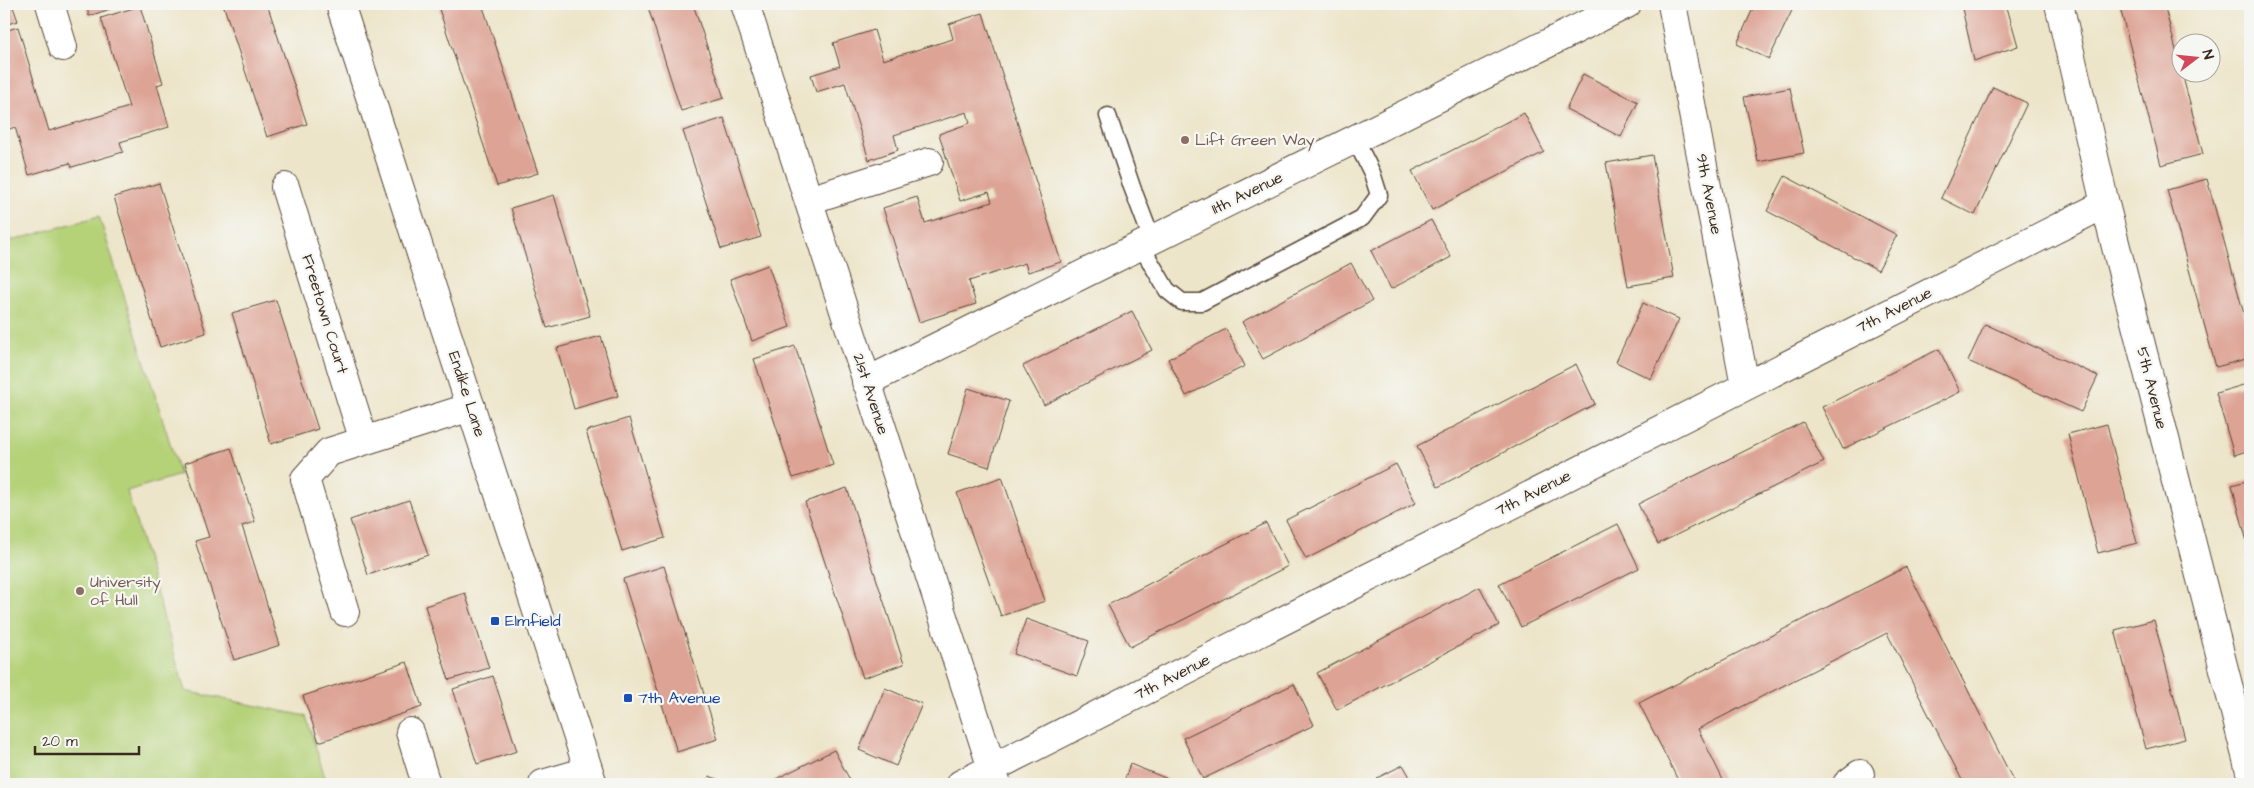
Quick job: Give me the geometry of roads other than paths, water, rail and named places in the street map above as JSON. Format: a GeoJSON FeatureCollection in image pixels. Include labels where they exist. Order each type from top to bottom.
{"type":"FeatureCollection","features":[{"type":"Feature","properties":{"kind":"street"},"geometry":{"type":"LineString","coordinates":[[50,4],[63,47]]}},
{"type":"Feature","properties":{"kind":"street","name":"Endike Lane"},"geometry":{"type":"LineString","coordinates":[[340,4],[591,778]]}},
{"type":"Feature","properties":{"kind":"street","name":"21st Avenue"},"geometry":{"type":"LineString","coordinates":[[745,4],[995,776]]}},
{"type":"Feature","properties":{"kind":"street","name":"11th Avenue"},"geometry":{"type":"LineString","coordinates":[[866,382],[1627,4]]}},
{"type":"Feature","properties":{"kind":"street","name":"9th Avenue"},"geometry":{"type":"LineString","coordinates":[[1672,4],[1746,385]]}},
{"type":"Feature","properties":{"kind":"street","name":"5th Avenue"},"geometry":{"type":"LineString","coordinates":[[2059,4],[2105,204],[2250,771]]}},
{"type":"Feature","properties":{"kind":"street"},"geometry":{"type":"LineString","coordinates":[[809,200],[929,162]]}},
{"type":"Feature","properties":{"kind":"street","name":"Freetown Court"},"geometry":{"type":"LineString","coordinates":[[285,187],[364,441]]}},
{"type":"Feature","properties":{"kind":"street","name":"7th Avenue"},"geometry":{"type":"LineString","coordinates":[[961,784],[995,776],[1746,385],[2105,204]]}},
{"type":"Feature","properties":{"kind":"street"},"geometry":{"type":"LineString","coordinates":[[345,612],[305,479],[330,452],[471,406]]}},
{"type":"Feature","properties":{"kind":"street"},"geometry":{"type":"LineString","coordinates":[[410,732],[426,784]]}},
{"type":"Feature","properties":{"kind":"street"},"geometry":{"type":"LineString","coordinates":[[543,784],[591,778]]}},
{"type":"Feature","properties":{"kind":"lane"},"geometry":{"type":"LineString","coordinates":[[1108,116],[1132,187],[1147,243],[1167,290],[1182,302],[1202,302],[1362,218],[1379,195],[1372,173],[1355,139]]}},
{"type":"Feature","properties":{"kind":"place","name":"Lift Green Way"},"geometry":{"type":"Point","coordinates":[1185,140]}},
{"type":"Feature","properties":{"kind":"place","name":"University of Hull"},"geometry":{"type":"Point","coordinates":[80,591]}},
{"type":"Feature","properties":{"kind":"place","name":"Elmfield"},"geometry":{"type":"Point","coordinates":[495,621]}},
{"type":"Feature","properties":{"kind":"place","name":"7th Avenue"},"geometry":{"type":"Point","coordinates":[628,698]}}]}
